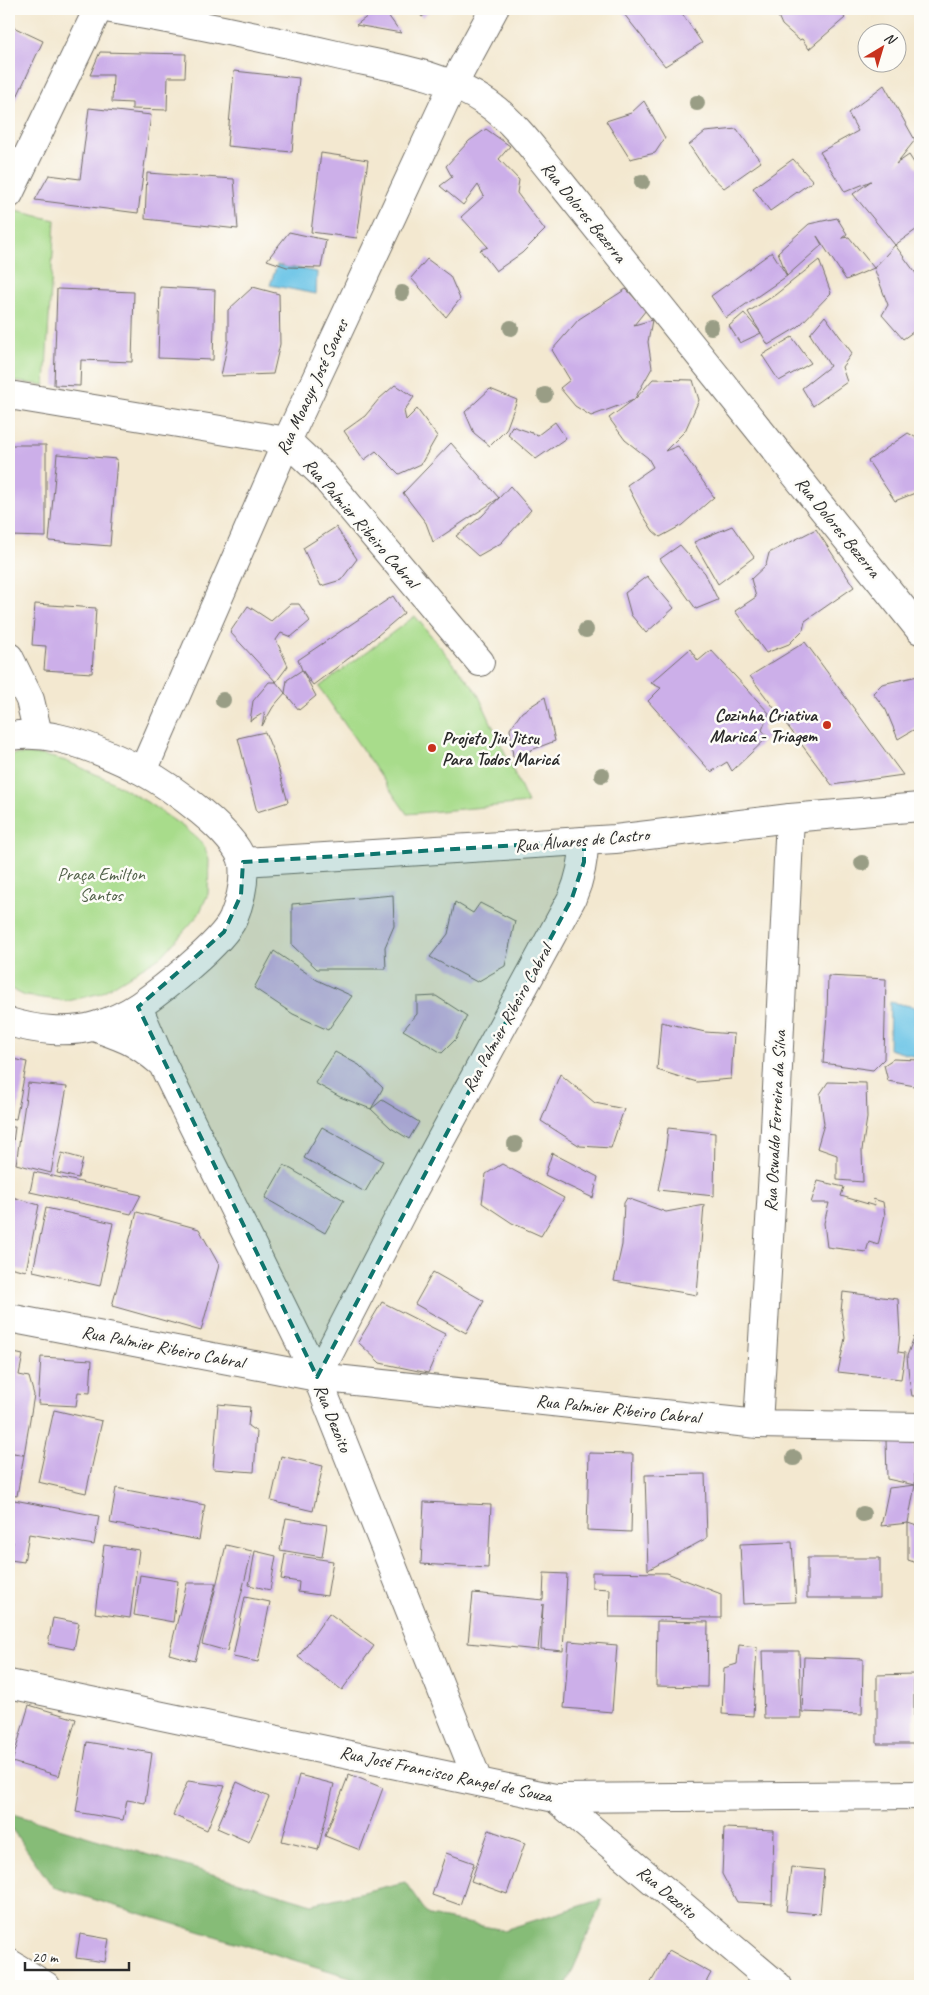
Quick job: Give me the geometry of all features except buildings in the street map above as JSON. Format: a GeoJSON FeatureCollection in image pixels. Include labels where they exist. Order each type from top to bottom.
{"type":"FeatureCollection","features":[{"type":"Feature","properties":{"kind":"street"},"geometry":{"type":"LineString","coordinates":[[9,194],[98,9]]}},
{"type":"Feature","properties":{"kind":"street","name":"Rua Dolores Bezerra"},"geometry":{"type":"LineString","coordinates":[[111,9],[210,26],[400,69],[454,84],[488,104],[513,126],[557,178],[919,627]]}},
{"type":"Feature","properties":{"kind":"street","name":"Rua Moacyr José Soares"},"geometry":{"type":"LineString","coordinates":[[143,771],[287,441],[454,84],[494,9]]}},
{"type":"Feature","properties":{"kind":"street"},"geometry":{"type":"LineString","coordinates":[[9,395],[287,441]]}},
{"type":"Feature","properties":{"kind":"street","name":"Rua Palmier Ribeiro Cabral"},"geometry":{"type":"LineString","coordinates":[[287,441],[324,476],[480,662]]}},
{"type":"Feature","properties":{"kind":"street"},"geometry":{"type":"LineString","coordinates":[[9,657],[30,700],[38,734]]}},
{"type":"Feature","properties":{"kind":"street"},"geometry":{"type":"LineString","coordinates":[[9,736],[38,734],[58,738],[114,758],[143,771],[223,830],[234,844],[243,862],[241,895],[232,920],[224,932],[191,965],[138,1007],[94,1026],[70,1030],[53,1030],[9,1022]]}},
{"type":"Feature","properties":{"kind":"street","name":"Rua Álvares de Castro"},"geometry":{"type":"LineString","coordinates":[[243,862],[584,842],[790,818],[920,807]]}},
{"type":"Feature","properties":{"kind":"street","name":"Rua Oswaldo Ferreira da Silva"},"geometry":{"type":"LineString","coordinates":[[758,1424],[773,1171],[790,818]]}},
{"type":"Feature","properties":{"kind":"street","name":"Rua Palmier Ribeiro Cabral"},"geometry":{"type":"LineString","coordinates":[[317,1377],[408,1200],[572,898],[584,862],[584,842]]}},
{"type":"Feature","properties":{"kind":"street","name":"Rua Dezoito"},"geometry":{"type":"LineString","coordinates":[[138,1007],[163,1065],[317,1377],[478,1781]]}},
{"type":"Feature","properties":{"kind":"street"},"geometry":{"type":"LineString","coordinates":[[94,1026],[130,1039],[144,1048],[163,1065]]}},
{"type":"Feature","properties":{"kind":"street","name":"Rua Palmier Ribeiro Cabral"},"geometry":{"type":"LineString","coordinates":[[9,1318],[317,1377],[758,1424],[920,1428]]}},
{"type":"Feature","properties":{"kind":"street","name":"Rua José Francisco Rangel de Souza"},"geometry":{"type":"LineString","coordinates":[[9,1684],[555,1798],[920,1795]]}},
{"type":"Feature","properties":{"kind":"street","name":"Rua Dezoito"},"geometry":{"type":"LineString","coordinates":[[555,1798],[778,1986]]}},
{"type":"Feature","properties":{"kind":"street"},"geometry":{"type":"LineString","coordinates":[[9,1963],[46,1986]]}},
{"type":"Feature","properties":{"kind":"highlighted area"},"geometry":{"type":"Polygon","coordinates":[[[584,841],[584,862],[572,898],[317,1377],[138,1007],[224,932],[241,895],[243,862],[584,841]]]}},
{"type":"Feature","properties":{"kind":"green space"},"geometry":{"type":"Polygon","coordinates":[[[12,210],[55,220],[45,385],[9,381],[9,220],[12,210]]]}},
{"type":"Feature","properties":{"kind":"green space","name":"Projeto Jiu Jitsu Para Todos Maricá"},"geometry":{"type":"Polygon","coordinates":[[[415,616],[477,692],[528,803],[407,814],[319,687],[415,616]]]}},
{"type":"Feature","properties":{"kind":"green space","name":"Praça Emilton Santos"},"geometry":{"type":"Polygon","coordinates":[[[9,755],[42,755],[66,761],[109,780],[147,802],[182,826],[197,838],[205,848],[209,860],[208,894],[199,914],[163,955],[101,993],[68,1001],[25,996],[9,988],[9,755]]]}},
{"type":"Feature","properties":{"kind":"green space"},"geometry":{"type":"Polygon","coordinates":[[[9,1813],[312,1904],[405,1882],[429,1916],[504,1930],[603,1899],[566,1986],[361,1986],[350,1977],[53,1887],[9,1825],[9,1813]]]}},
{"type":"Feature","properties":{"kind":"water"},"geometry":{"type":"Polygon","coordinates":[[[277,265],[317,272],[316,294],[270,285],[277,265]]]}},
{"type":"Feature","properties":{"kind":"water"},"geometry":{"type":"Polygon","coordinates":[[[890,1002],[915,1007],[916,1057],[889,1049],[890,1002]]]}},
{"type":"Feature","properties":{"kind":"place","name":"Cozinha Criativa Maricá - Triagem"},"geometry":{"type":"Point","coordinates":[827,725]}},
{"type":"Feature","properties":{"kind":"place","name":"Projeto Jiu Jitsu Para Todos Maricá"},"geometry":{"type":"Point","coordinates":[432,748]}}]}
